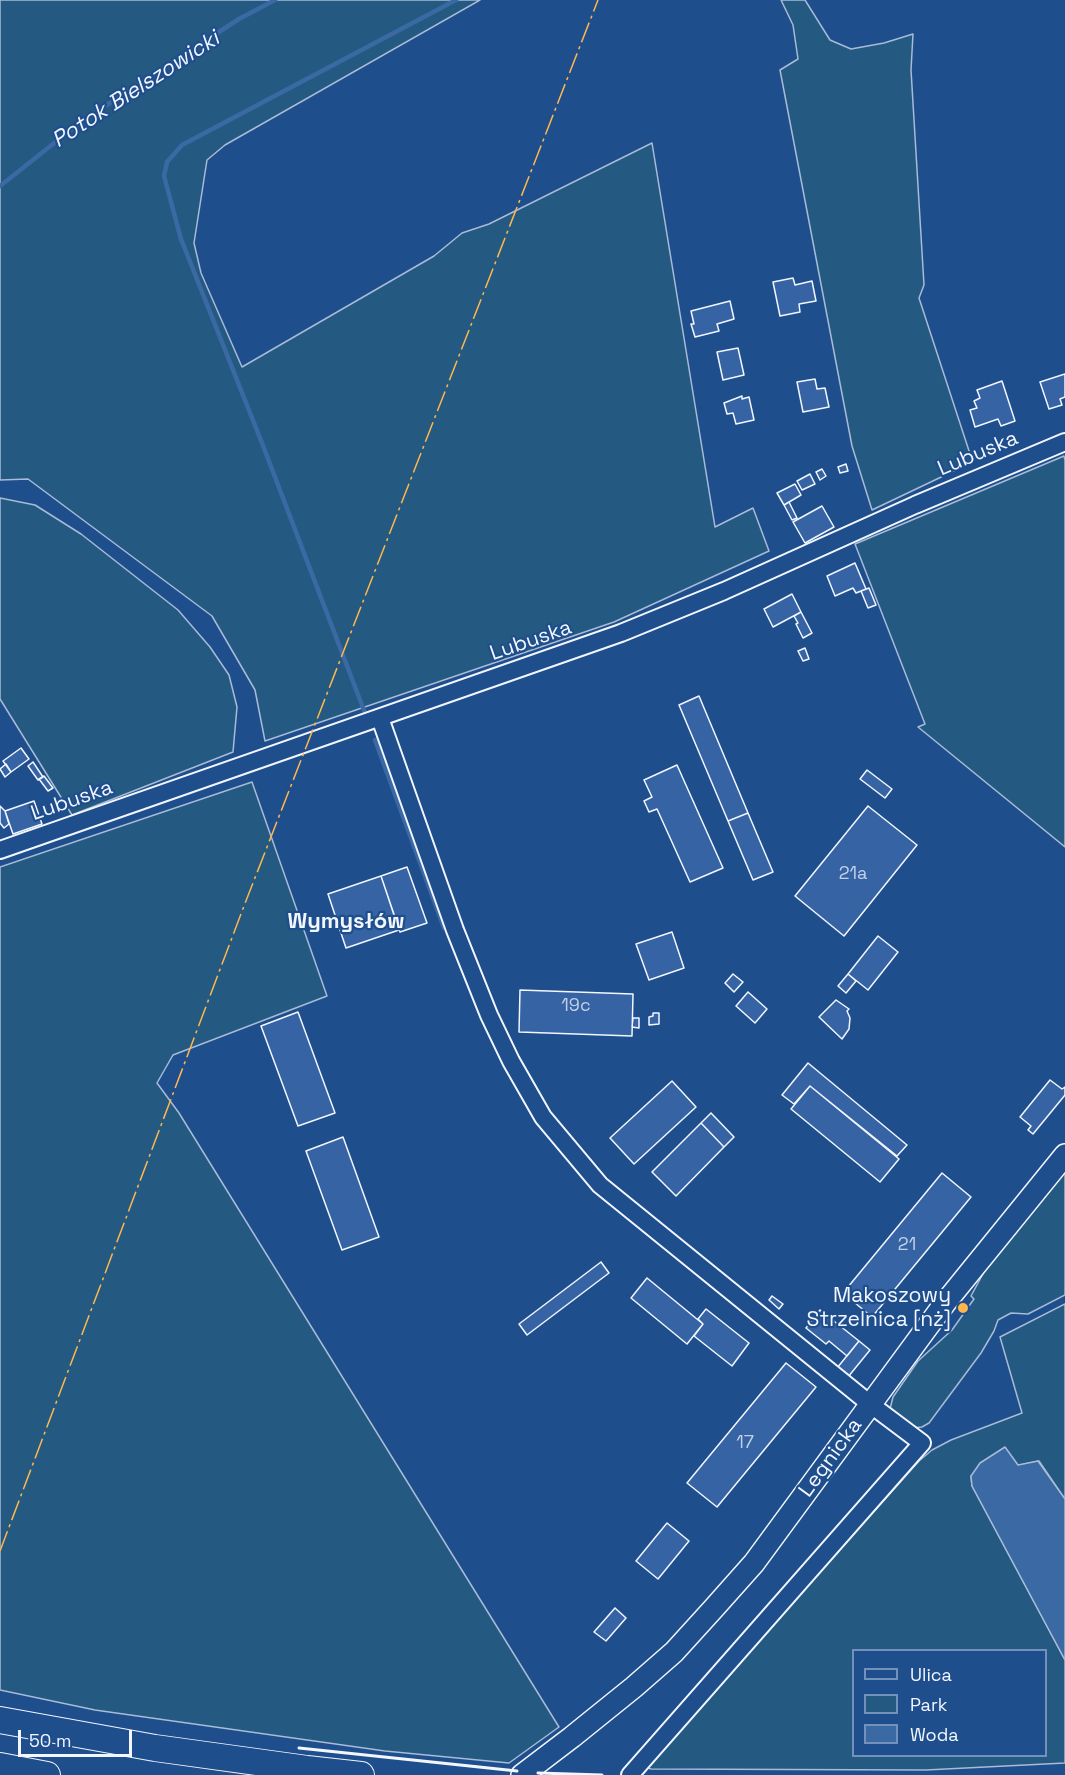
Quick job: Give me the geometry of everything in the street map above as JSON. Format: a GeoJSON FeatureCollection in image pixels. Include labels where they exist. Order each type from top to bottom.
{"type":"FeatureCollection","features":[{"type":"Feature","properties":{"kind":"highway"},"geometry":{"type":"LineString","coordinates":[[0,1720],[155,1748],[361,1775]]}},
{"type":"Feature","properties":{"kind":"highway"},"geometry":{"type":"LineString","coordinates":[[0,1766],[47,1775]]}},
{"type":"Feature","properties":{"kind":"main road","name":"Legnicka"},"geometry":{"type":"LineString","coordinates":[[522,1775],[572,1737],[674,1652],[754,1563],[945,1303],[1065,1155]]}},
{"type":"Feature","properties":{"kind":"street","name":"Lubuska"},"geometry":{"type":"LineString","coordinates":[[0,849],[621,633],[706,599],[915,505],[1065,442]]}},
{"type":"Feature","properties":{"kind":"street"},"geometry":{"type":"LineString","coordinates":[[380,718],[455,930],[489,1015],[511,1061],[543,1117],[600,1185],[870,1404],[922,1443],[630,1775]]}},
{"type":"Feature","properties":{"kind":"green space"},"geometry":{"type":"Polygon","coordinates":[[[0,0],[480,0],[225,145],[207,160],[194,243],[201,273],[242,367],[434,256],[462,233],[489,224],[652,143],[715,527],[753,508],[769,551],[614,622],[265,741],[255,690],[212,616],[28,479],[0,480],[0,0]]]}},
{"type":"Feature","properties":{"kind":"green space"},"geometry":{"type":"Polygon","coordinates":[[[781,0],[805,0],[830,40],[851,49],[884,43],[913,34],[911,70],[924,285],[919,298],[972,460],[872,510],[852,446],[780,70],[798,59],[793,25],[781,0]]]}},
{"type":"Feature","properties":{"kind":"green space"},"geometry":{"type":"Polygon","coordinates":[[[1064,456],[1065,847],[918,727],[925,724],[855,544],[1064,456]]]}},
{"type":"Feature","properties":{"kind":"green space"},"geometry":{"type":"Polygon","coordinates":[[[0,498],[35,505],[81,534],[178,610],[210,647],[229,675],[237,707],[233,752],[72,815],[0,699],[0,498]]]}},
{"type":"Feature","properties":{"kind":"green space"},"geometry":{"type":"Polygon","coordinates":[[[252,782],[327,996],[173,1055],[157,1083],[179,1113],[559,1727],[509,1763],[385,1751],[95,1710],[0,1690],[0,867],[252,782]]]}},
{"type":"Feature","properties":{"kind":"green space"},"geometry":{"type":"Polygon","coordinates":[[[1065,1169],[1065,1295],[1028,1314],[1011,1313],[998,1320],[981,1353],[929,1423],[922,1427],[912,1428],[890,1409],[893,1397],[918,1361],[952,1330],[974,1299],[971,1296],[991,1259],[1065,1169]]]}},
{"type":"Feature","properties":{"kind":"green space"},"geometry":{"type":"Polygon","coordinates":[[[1065,1304],[1065,1499],[1039,1461],[971,1476],[972,1486],[1065,1660],[1065,1763],[926,1770],[651,1769],[643,1766],[681,1728],[919,1461],[932,1450],[951,1440],[1022,1413],[1000,1337],[1065,1304]]]}},
{"type":"Feature","properties":{"kind":"water"},"geometry":{"type":"Polygon","coordinates":[[[1005,1447],[1018,1465],[1038,1461],[1065,1499],[1065,1660],[972,1486],[971,1476],[980,1463],[1005,1447]]]}},
{"type":"Feature","properties":{"kind":"building"},"geometry":{"type":"Polygon","coordinates":[[[793,278],[795,285],[812,281],[816,301],[799,304],[800,312],[780,316],[773,282],[793,278]]]}},
{"type":"Feature","properties":{"kind":"building"},"geometry":{"type":"Polygon","coordinates":[[[730,301],[734,319],[717,324],[719,331],[695,337],[691,324],[694,324],[691,311],[730,301]]]}},
{"type":"Feature","properties":{"kind":"building"},"geometry":{"type":"Polygon","coordinates":[[[738,348],[744,375],[723,380],[717,352],[738,348]]]}},
{"type":"Feature","properties":{"kind":"building"},"geometry":{"type":"Polygon","coordinates":[[[1065,374],[1065,397],[1060,399],[1062,405],[1049,409],[1040,382],[1065,374]]]}},
{"type":"Feature","properties":{"kind":"building"},"geometry":{"type":"Polygon","coordinates":[[[815,379],[817,389],[825,388],[829,407],[803,412],[797,382],[815,379]]]}},
{"type":"Feature","properties":{"kind":"building"},"geometry":{"type":"Polygon","coordinates":[[[1002,381],[1015,421],[1001,426],[998,419],[975,427],[970,410],[977,408],[974,401],[980,398],[977,390],[1002,381]]]}},
{"type":"Feature","properties":{"kind":"building"},"geometry":{"type":"Polygon","coordinates":[[[742,396],[742,399],[749,397],[754,420],[736,424],[733,413],[727,414],[724,403],[742,396]]]}},
{"type":"Feature","properties":{"kind":"building"},"geometry":{"type":"Polygon","coordinates":[[[846,464],[848,471],[840,473],[838,467],[846,464]]]}},
{"type":"Feature","properties":{"kind":"building"},"geometry":{"type":"Polygon","coordinates":[[[822,469],[826,476],[820,480],[816,472],[822,469]]]}},
{"type":"Feature","properties":{"kind":"building"},"geometry":{"type":"Polygon","coordinates":[[[810,474],[815,484],[802,490],[797,481],[810,474]]]}},
{"type":"Feature","properties":{"kind":"building"},"geometry":{"type":"Polygon","coordinates":[[[795,484],[801,495],[784,505],[777,493],[795,484]]]}},
{"type":"Feature","properties":{"kind":"building"},"geometry":{"type":"Polygon","coordinates":[[[789,502],[797,518],[792,520],[784,505],[789,502]]]}},
{"type":"Feature","properties":{"kind":"building"},"geometry":{"type":"Polygon","coordinates":[[[822,506],[834,527],[805,543],[793,522],[822,506]]]}},
{"type":"Feature","properties":{"kind":"building"},"geometry":{"type":"Polygon","coordinates":[[[855,563],[866,589],[856,593],[853,588],[835,596],[827,576],[855,563]]]}},
{"type":"Feature","properties":{"kind":"building"},"geometry":{"type":"Polygon","coordinates":[[[869,588],[876,605],[868,608],[861,591],[869,588]]]}},
{"type":"Feature","properties":{"kind":"building"},"geometry":{"type":"Polygon","coordinates":[[[792,594],[801,612],[773,627],[764,609],[792,594]]]}},
{"type":"Feature","properties":{"kind":"building"},"geometry":{"type":"Polygon","coordinates":[[[801,612],[812,633],[803,638],[794,616],[801,612]]]}},
{"type":"Feature","properties":{"kind":"building"},"geometry":{"type":"Polygon","coordinates":[[[805,648],[809,659],[803,661],[798,651],[805,648]]]}},
{"type":"Feature","properties":{"kind":"building"},"geometry":{"type":"Polygon","coordinates":[[[699,696],[748,813],[728,821],[679,705],[699,696]]]}},
{"type":"Feature","properties":{"kind":"building"},"geometry":{"type":"Polygon","coordinates":[[[21,748],[29,759],[11,772],[3,761],[21,748]]]}},
{"type":"Feature","properties":{"kind":"building"},"geometry":{"type":"Polygon","coordinates":[[[33,762],[43,777],[38,780],[28,766],[33,762]]]}},
{"type":"Feature","properties":{"kind":"building"},"geometry":{"type":"Polygon","coordinates":[[[6,764],[11,772],[5,777],[0,769],[6,764]]]}},
{"type":"Feature","properties":{"kind":"building"},"geometry":{"type":"Polygon","coordinates":[[[677,765],[723,868],[690,882],[657,809],[649,812],[644,801],[652,797],[644,780],[677,765]]]}},
{"type":"Feature","properties":{"kind":"building"},"geometry":{"type":"Polygon","coordinates":[[[867,770],[892,789],[885,798],[860,779],[867,770]]]}},
{"type":"Feature","properties":{"kind":"building"},"geometry":{"type":"Polygon","coordinates":[[[44,776],[53,788],[48,791],[39,779],[44,776]]]}},
{"type":"Feature","properties":{"kind":"building"},"geometry":{"type":"Polygon","coordinates":[[[34,801],[42,824],[13,834],[5,811],[34,801]]]}},
{"type":"Feature","properties":{"kind":"building"},"geometry":{"type":"Polygon","coordinates":[[[0,806],[5,811],[9,824],[4,828],[0,823],[0,806]]]}},
{"type":"Feature","properties":{"kind":"building"},"geometry":{"type":"Polygon","coordinates":[[[868,806],[917,845],[844,936],[795,896],[868,806]]]}},
{"type":"Feature","properties":{"kind":"building"},"geometry":{"type":"Polygon","coordinates":[[[748,813],[773,872],[753,880],[728,821],[748,813]]]}},
{"type":"Feature","properties":{"kind":"building"},"geometry":{"type":"Polygon","coordinates":[[[407,867],[427,923],[400,932],[381,876],[407,867]]]}},
{"type":"Feature","properties":{"kind":"building"},"geometry":{"type":"Polygon","coordinates":[[[381,876],[399,930],[346,948],[328,894],[381,876]]]}},
{"type":"Feature","properties":{"kind":"building"},"geometry":{"type":"Polygon","coordinates":[[[672,932],[684,968],[649,980],[636,944],[672,932]]]}},
{"type":"Feature","properties":{"kind":"building"},"geometry":{"type":"Polygon","coordinates":[[[878,936],[898,952],[868,990],[848,974],[878,936]]]}},
{"type":"Feature","properties":{"kind":"building"},"geometry":{"type":"Polygon","coordinates":[[[733,974],[743,982],[734,992],[725,983],[733,974]]]}},
{"type":"Feature","properties":{"kind":"building"},"geometry":{"type":"Polygon","coordinates":[[[848,974],[856,981],[846,993],[838,986],[848,974]]]}},
{"type":"Feature","properties":{"kind":"building"},"geometry":{"type":"Polygon","coordinates":[[[520,990],[633,994],[632,1036],[519,1032],[520,990]]]}},
{"type":"Feature","properties":{"kind":"building"},"geometry":{"type":"Polygon","coordinates":[[[748,992],[767,1009],[755,1023],[736,1006],[748,992]]]}},
{"type":"Feature","properties":{"kind":"building"},"geometry":{"type":"Polygon","coordinates":[[[836,1000],[849,1009],[847,1011],[850,1018],[849,1029],[842,1039],[819,1017],[836,1000]]]}},
{"type":"Feature","properties":{"kind":"building"},"geometry":{"type":"Polygon","coordinates":[[[298,1012],[335,1113],[298,1126],[261,1026],[298,1012]]]}},
{"type":"Feature","properties":{"kind":"building"},"geometry":{"type":"Polygon","coordinates":[[[653,1013],[659,1013],[659,1024],[649,1025],[649,1017],[653,1016],[653,1013]]]}},
{"type":"Feature","properties":{"kind":"building"},"geometry":{"type":"Polygon","coordinates":[[[633,1018],[639,1018],[639,1028],[632,1027],[633,1018]]]}},
{"type":"Feature","properties":{"kind":"building"},"geometry":{"type":"Polygon","coordinates":[[[808,1063],[907,1145],[897,1156],[810,1086],[794,1104],[782,1095],[808,1063]]]}},
{"type":"Feature","properties":{"kind":"building"},"geometry":{"type":"Polygon","coordinates":[[[1050,1080],[1062,1089],[1065,1087],[1065,1095],[1033,1134],[1028,1130],[1031,1126],[1020,1117],[1050,1080]]]}},
{"type":"Feature","properties":{"kind":"building"},"geometry":{"type":"Polygon","coordinates":[[[672,1081],[696,1107],[634,1164],[610,1138],[672,1081]]]}},
{"type":"Feature","properties":{"kind":"building"},"geometry":{"type":"Polygon","coordinates":[[[810,1086],[899,1159],[880,1182],[791,1109],[810,1086]]]}},
{"type":"Feature","properties":{"kind":"building"},"geometry":{"type":"Polygon","coordinates":[[[711,1113],[734,1137],[724,1147],[701,1123],[711,1113]]]}},
{"type":"Feature","properties":{"kind":"building"},"geometry":{"type":"Polygon","coordinates":[[[701,1123],[724,1147],[676,1196],[652,1172],[701,1123]]]}},
{"type":"Feature","properties":{"kind":"building"},"geometry":{"type":"Polygon","coordinates":[[[343,1137],[379,1237],[342,1250],[306,1151],[343,1137]]]}},
{"type":"Feature","properties":{"kind":"building"},"geometry":{"type":"Polygon","coordinates":[[[942,1173],[971,1197],[872,1317],[843,1293],[942,1173]]]}},
{"type":"Feature","properties":{"kind":"building"},"geometry":{"type":"Polygon","coordinates":[[[601,1262],[609,1273],[527,1335],[519,1324],[601,1262]]]}},
{"type":"Feature","properties":{"kind":"building"},"geometry":{"type":"Polygon","coordinates":[[[647,1278],[703,1324],[687,1344],[631,1298],[647,1278]]]}},
{"type":"Feature","properties":{"kind":"building"},"geometry":{"type":"Polygon","coordinates":[[[772,1296],[783,1304],[779,1309],[769,1300],[772,1296]]]}},
{"type":"Feature","properties":{"kind":"building"},"geometry":{"type":"Polygon","coordinates":[[[706,1309],[749,1343],[732,1366],[694,1336],[703,1324],[698,1319],[706,1309]]]}},
{"type":"Feature","properties":{"kind":"building"},"geometry":{"type":"Polygon","coordinates":[[[820,1310],[859,1341],[847,1356],[829,1341],[826,1344],[806,1328],[820,1310]]]}},
{"type":"Feature","properties":{"kind":"building"},"geometry":{"type":"Polygon","coordinates":[[[859,1341],[870,1350],[848,1377],[837,1368],[859,1341]]]}},
{"type":"Feature","properties":{"kind":"building"},"geometry":{"type":"Polygon","coordinates":[[[786,1363],[816,1387],[717,1507],[687,1483],[786,1363]]]}},
{"type":"Feature","properties":{"kind":"building"},"geometry":{"type":"Polygon","coordinates":[[[667,1523],[689,1541],[658,1579],[636,1561],[667,1523]]]}},
{"type":"Feature","properties":{"kind":"building"},"geometry":{"type":"Polygon","coordinates":[[[615,1608],[626,1618],[606,1641],[594,1632],[615,1608]]]}},
{"type":"Feature","properties":{"kind":"waterway","name":"Potok Bielszowicki"},"geometry":{"type":"LineString","coordinates":[[0,186],[82,121],[239,19],[275,0]]}},
{"type":"Feature","properties":{"kind":"waterway"},"geometry":{"type":"LineString","coordinates":[[365,713],[181,239],[164,176],[167,162],[182,145],[456,0]]}},
{"type":"Feature","properties":{"kind":"waterway"},"geometry":{"type":"LineString","coordinates":[[375,740],[444,928]]}},
{"type":"Feature","properties":{"kind":"wall"},"geometry":{"type":"LineString","coordinates":[[299,1748],[517,1771]]}},
{"type":"Feature","properties":{"kind":"wall"},"geometry":{"type":"LineString","coordinates":[[538,1773],[602,1775]]}},
{"type":"Feature","properties":{"kind":"power"},"geometry":{"type":"LineString","coordinates":[[0,1551],[244,906],[598,0]]}},
{"type":"Feature","properties":{"kind":"place","name":"Makoszowy Strzelnica [nż]"},"geometry":{"type":"Point","coordinates":[963,1308]}},
{"type":"Feature","properties":{"kind":"district","name":"Wymysłów"},"geometry":{"type":"Point","coordinates":[346,922]}}]}
